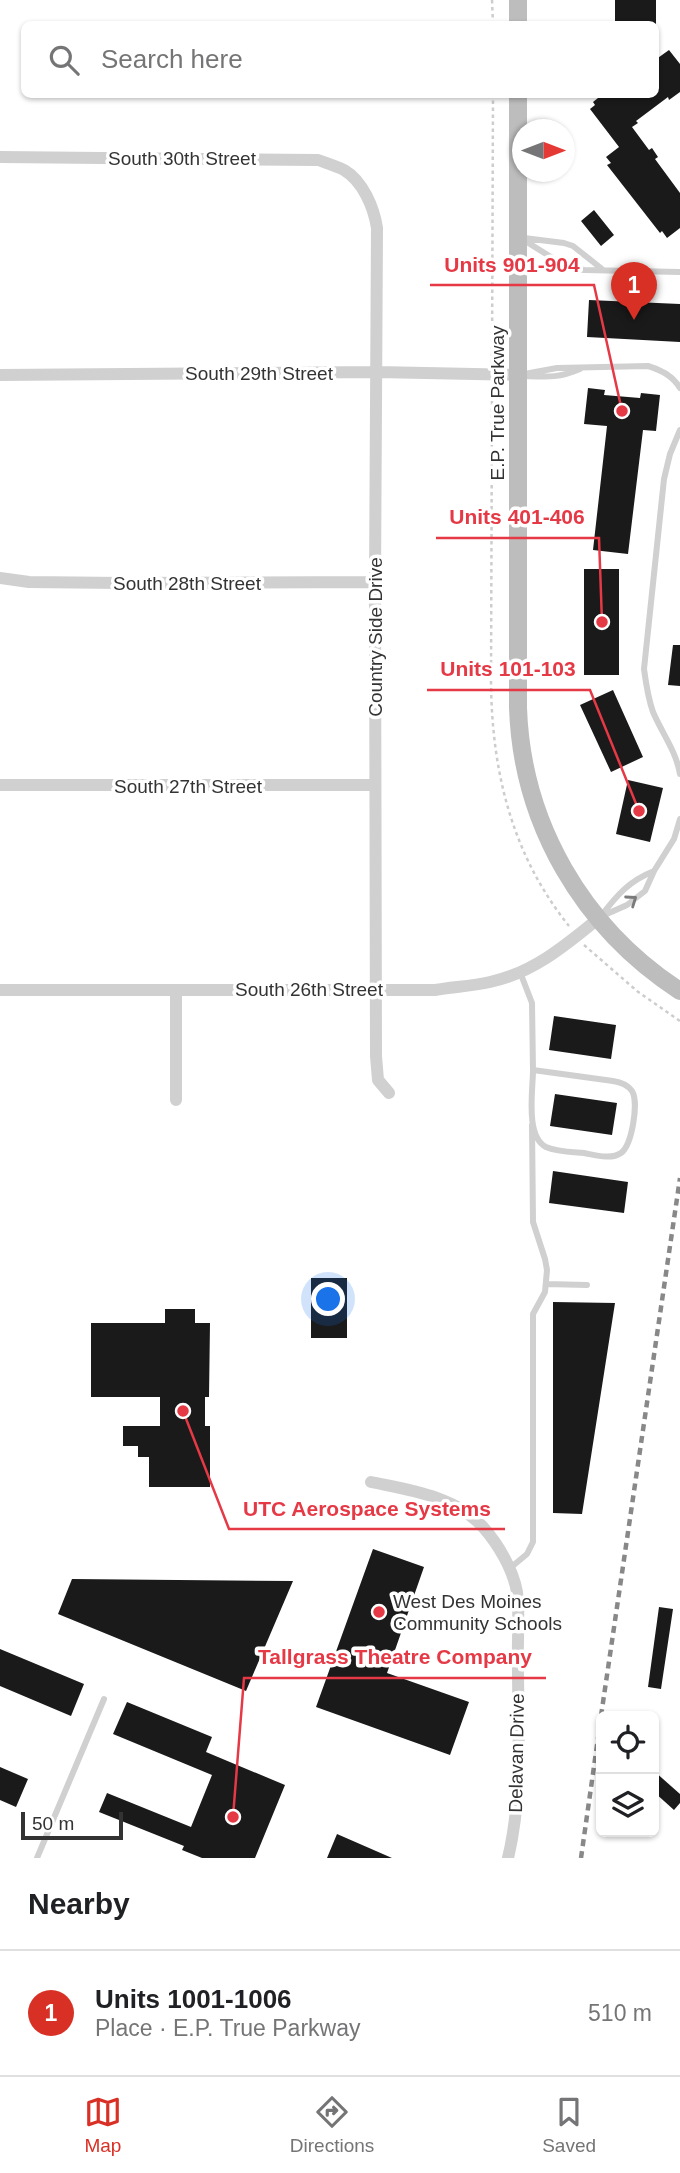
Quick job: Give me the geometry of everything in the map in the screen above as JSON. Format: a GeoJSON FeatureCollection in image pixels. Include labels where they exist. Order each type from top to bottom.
{"type":"FeatureCollection","features":[{"type":"Feature","properties":{"kind":"main road"},"geometry":{"type":"LineString","coordinates":[[518,21],[519,0]]}},
{"type":"Feature","properties":{"kind":"main road","name":"E.P. True Parkway"},"geometry":{"type":"LineString","coordinates":[[518,98],[518,708],[521,747],[531,794],[550,845],[576,887],[599,918],[645,966],[680,991]]}},
{"type":"Feature","properties":{"kind":"street","name":"South 30th Street"},"geometry":{"type":"LineString","coordinates":[[0,157],[318,160],[346,171],[357,183]]}},
{"type":"Feature","properties":{"kind":"street","name":"Country Side Drive"},"geometry":{"type":"LineString","coordinates":[[357,183],[374,210],[377,228],[375,785],[378,1080],[389,1093]]}},
{"type":"Feature","properties":{"kind":"street","name":"South 29th Street"},"geometry":{"type":"LineString","coordinates":[[0,375],[377,372],[517,375]]}},
{"type":"Feature","properties":{"kind":"street","name":"South 28th Street"},"geometry":{"type":"LineString","coordinates":[[0,578],[29,582],[122,583],[375,582]]}},
{"type":"Feature","properties":{"kind":"street","name":"South 27th Street"},"geometry":{"type":"LineString","coordinates":[[0,785],[375,785]]}},
{"type":"Feature","properties":{"kind":"street","name":"South 26th Street"},"geometry":{"type":"LineString","coordinates":[[0,990],[435,990],[491,982],[520,972],[557,952],[599,918]]}},
{"type":"Feature","properties":{"kind":"street"},"geometry":{"type":"LineString","coordinates":[[176,990],[176,1100]]}},
{"type":"Feature","properties":{"kind":"street","name":"Delavan Drive"},"geometry":{"type":"LineString","coordinates":[[371,1482],[446,1501],[482,1526],[505,1557],[517,1592],[518,1788],[508,1858]]}},
{"type":"Feature","properties":{"kind":"lane"},"geometry":{"type":"LineString","coordinates":[[518,237],[568,267],[604,271],[680,272]]}},
{"type":"Feature","properties":{"kind":"lane"},"geometry":{"type":"LineString","coordinates":[[518,237],[573,246],[604,271]]}},
{"type":"Feature","properties":{"kind":"lane"},"geometry":{"type":"LineString","coordinates":[[517,375],[552,378],[585,367],[648,366],[670,375],[680,388]]}},
{"type":"Feature","properties":{"kind":"lane"},"geometry":{"type":"LineString","coordinates":[[680,430],[664,479],[644,669],[652,710],[671,745],[680,774]]}},
{"type":"Feature","properties":{"kind":"lane"},"geometry":{"type":"LineString","coordinates":[[599,918],[627,905],[645,891],[674,839],[680,818]]}},
{"type":"Feature","properties":{"kind":"lane"},"geometry":{"type":"LineString","coordinates":[[599,918],[637,878],[654,871]]}},
{"type":"Feature","properties":{"kind":"lane"},"geometry":{"type":"LineString","coordinates":[[509,1569],[527,1554],[533,1542],[533,1314],[545,1292],[546,1284],[545,1259],[533,1222],[533,1003],[520,972]]}},
{"type":"Feature","properties":{"kind":"lane"},"geometry":{"type":"LineString","coordinates":[[533,1070],[623,1083],[632,1090],[635,1100],[631,1137],[622,1153],[615,1156],[548,1147],[535,1136],[533,1125]]}},
{"type":"Feature","properties":{"kind":"lane"},"geometry":{"type":"LineString","coordinates":[[546,1284],[587,1285]]}},
{"type":"Feature","properties":{"kind":"lane"},"geometry":{"type":"LineString","coordinates":[[37,1858],[104,1699]]}},
{"type":"Feature","properties":{"kind":"path"},"geometry":{"type":"LineString","coordinates":[[492,0],[493,21]]}},
{"type":"Feature","properties":{"kind":"path"},"geometry":{"type":"LineString","coordinates":[[492,362],[493,98]]}},
{"type":"Feature","properties":{"kind":"path"},"geometry":{"type":"LineString","coordinates":[[583,944],[637,991],[680,1021]]}},
{"type":"Feature","properties":{"kind":"building"},"geometry":{"type":"Polygon","coordinates":[[[615,0],[656,0],[656,21],[615,21],[615,0]]]}},
{"type":"Feature","properties":{"kind":"building"},"geometry":{"type":"Polygon","coordinates":[[[669,50],[680,64],[680,92],[669,100],[668,97],[632,127],[649,150],[652,148],[658,157],[655,159],[680,193],[680,228],[667,238],[662,231],[660,233],[607,165],[611,163],[606,157],[619,147],[590,109],[598,98],[659,98],[659,57],[669,50]]]}},
{"type":"Feature","properties":{"kind":"building"},"geometry":{"type":"Polygon","coordinates":[[[594,210],[614,235],[601,246],[581,221],[594,210]]]}},
{"type":"Feature","properties":{"kind":"building"},"geometry":{"type":"Polygon","coordinates":[[[589,300],[680,304],[680,342],[587,337],[589,300]]]}},
{"type":"Feature","properties":{"kind":"building"},"geometry":{"type":"Polygon","coordinates":[[[588,388],[605,390],[604,395],[640,398],[641,393],[660,395],[656,431],[643,430],[628,554],[593,550],[607,426],[584,424],[588,388]]]}},
{"type":"Feature","properties":{"kind":"building"},"geometry":{"type":"Polygon","coordinates":[[[584,569],[619,569],[619,675],[584,675],[584,569]]]}},
{"type":"Feature","properties":{"kind":"building"},"geometry":{"type":"Polygon","coordinates":[[[673,645],[680,645],[680,686],[668,685],[673,645]]]}},
{"type":"Feature","properties":{"kind":"building"},"geometry":{"type":"Polygon","coordinates":[[[613,690],[643,757],[611,772],[580,705],[613,690]]]}},
{"type":"Feature","properties":{"kind":"building"},"geometry":{"type":"Polygon","coordinates":[[[628,780],[663,788],[650,842],[616,834],[628,780]]]}},
{"type":"Feature","properties":{"kind":"building"},"geometry":{"type":"Polygon","coordinates":[[[554,1016],[616,1025],[611,1059],[549,1050],[554,1016]]]}},
{"type":"Feature","properties":{"kind":"building"},"geometry":{"type":"Polygon","coordinates":[[[555,1094],[617,1103],[612,1135],[550,1126],[555,1094]]]}},
{"type":"Feature","properties":{"kind":"building"},"geometry":{"type":"Polygon","coordinates":[[[553,1171],[628,1182],[624,1213],[549,1203],[553,1171]]]}},
{"type":"Feature","properties":{"kind":"building"},"geometry":{"type":"Polygon","coordinates":[[[311,1278],[347,1278],[347,1338],[311,1338],[311,1278]]]}},
{"type":"Feature","properties":{"kind":"building"},"geometry":{"type":"Polygon","coordinates":[[[553,1302],[615,1303],[582,1514],[553,1513],[553,1302]]]}},
{"type":"Feature","properties":{"kind":"building"},"geometry":{"type":"Polygon","coordinates":[[[165,1309],[195,1309],[195,1323],[210,1323],[209,1397],[205,1397],[205,1426],[210,1426],[210,1487],[149,1487],[149,1457],[138,1457],[138,1446],[123,1446],[123,1426],[160,1426],[160,1397],[91,1397],[91,1323],[165,1323],[165,1309]]]}},
{"type":"Feature","properties":{"kind":"building","name":"West Des Moines Community Schools"},"geometry":{"type":"Polygon","coordinates":[[[373,1549],[424,1567],[387,1673],[469,1702],[450,1755],[316,1707],[373,1549]]]}},
{"type":"Feature","properties":{"kind":"building"},"geometry":{"type":"Polygon","coordinates":[[[72,1579],[293,1581],[246,1691],[58,1614],[72,1579]]]}},
{"type":"Feature","properties":{"kind":"building"},"geometry":{"type":"Polygon","coordinates":[[[659,1607],[673,1609],[661,1689],[648,1687],[659,1607]]]}},
{"type":"Feature","properties":{"kind":"building"},"geometry":{"type":"Polygon","coordinates":[[[0,1649],[84,1684],[71,1716],[0,1686],[0,1649]]]}},
{"type":"Feature","properties":{"kind":"building"},"geometry":{"type":"Polygon","coordinates":[[[127,1702],[212,1737],[206,1752],[285,1785],[255,1858],[202,1858],[182,1850],[184,1846],[99,1812],[107,1793],[191,1827],[212,1775],[113,1734],[127,1702]]]}},
{"type":"Feature","properties":{"kind":"building"},"geometry":{"type":"Polygon","coordinates":[[[0,1767],[28,1779],[16,1807],[0,1800],[0,1767]]]}},
{"type":"Feature","properties":{"kind":"building"},"geometry":{"type":"Polygon","coordinates":[[[659,1775],[680,1794],[680,1803],[674,1810],[659,1796],[659,1775]]]}},
{"type":"Feature","properties":{"kind":"building"},"geometry":{"type":"Polygon","coordinates":[[[337,1834],[392,1858],[327,1858],[337,1834]]]}},
{"type":"Feature","properties":{"kind":"railway"},"geometry":{"type":"LineString","coordinates":[[602,1711],[680,1178]]}},
{"type":"Feature","properties":{"kind":"railway"},"geometry":{"type":"LineString","coordinates":[[581,1858],[596,1752]]}},
{"type":"Feature","properties":{"kind":"place","name":"Units 1001-1006"},"geometry":{"type":"Point","coordinates":[634,320]}},
{"type":"Feature","properties":{"kind":"place","name":"Units 901-904"},"geometry":{"type":"Point","coordinates":[622,411]}},
{"type":"Feature","properties":{"kind":"place","name":"Units 401-406"},"geometry":{"type":"Point","coordinates":[602,622]}},
{"type":"Feature","properties":{"kind":"place","name":"Units 101-103"},"geometry":{"type":"Point","coordinates":[639,811]}},
{"type":"Feature","properties":{"kind":"place","name":"UTC Aerospace Systems"},"geometry":{"type":"Point","coordinates":[183,1411]}},
{"type":"Feature","properties":{"kind":"place","name":"West Des Moines Community Schools"},"geometry":{"type":"Point","coordinates":[379,1612]}},
{"type":"Feature","properties":{"kind":"place","name":"Tallgrass Theatre Company"},"geometry":{"type":"Point","coordinates":[233,1817]}}]}
